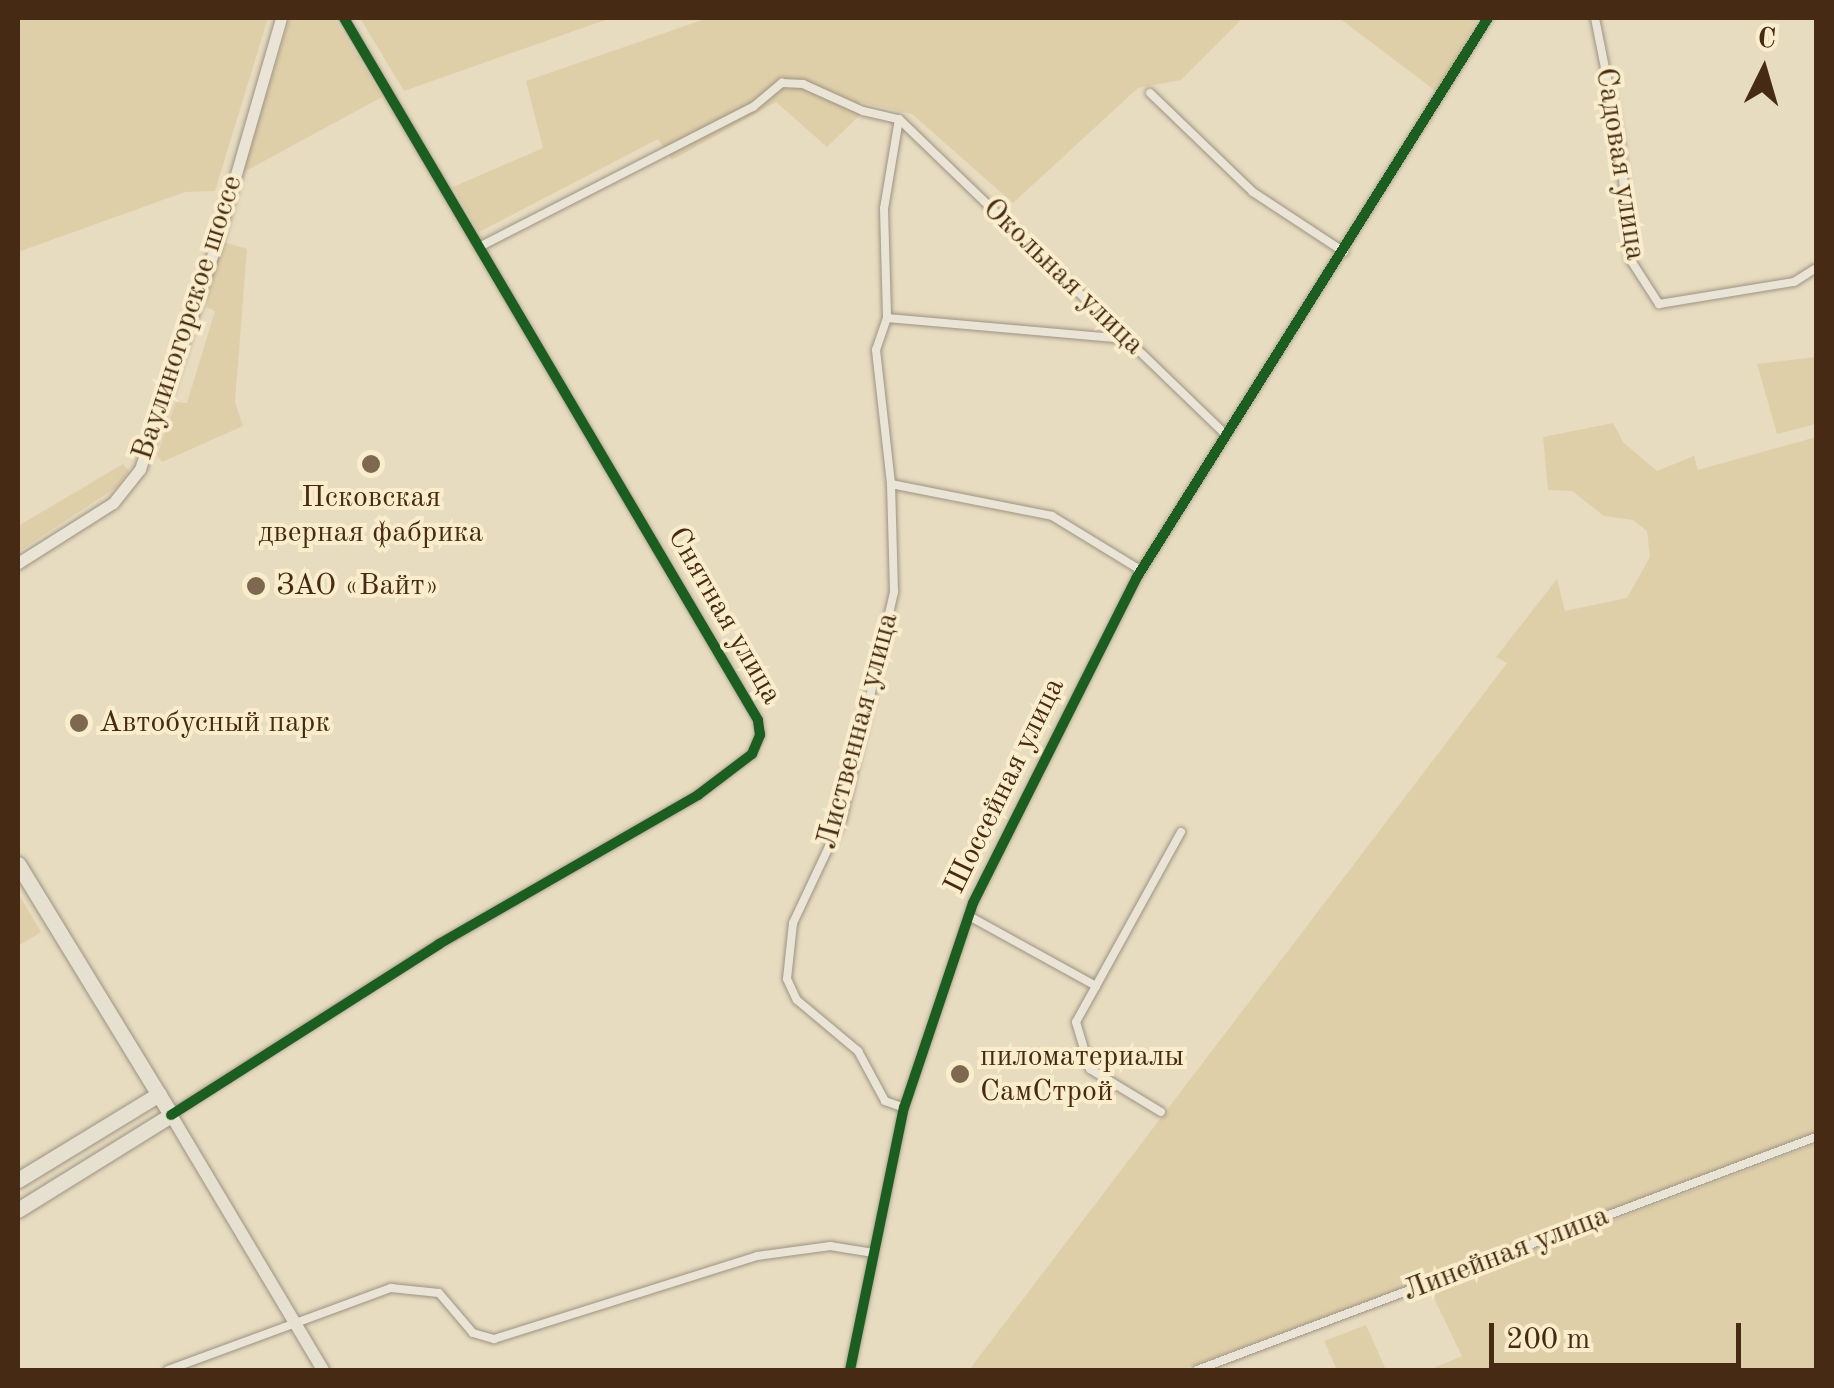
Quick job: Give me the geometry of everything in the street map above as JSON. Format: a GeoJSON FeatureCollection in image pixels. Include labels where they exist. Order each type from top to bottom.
{"type":"FeatureCollection","features":[{"type":"Feature","properties":{"kind":"highway"},"geometry":{"type":"LineString","coordinates":[[18,864],[171,1115],[18,1210]]}},
{"type":"Feature","properties":{"kind":"highway"},"geometry":{"type":"LineString","coordinates":[[18,1180],[159,1094]]}},
{"type":"Feature","properties":{"kind":"main road"},"geometry":{"type":"LineString","coordinates":[[171,1115],[323,1370]]}},
{"type":"Feature","properties":{"kind":"street","name":"Ваулиногорское шоссе"},"geometry":{"type":"LineString","coordinates":[[18,563],[113,504],[140,468],[204,282],[280,18]]}},
{"type":"Feature","properties":{"kind":"street","name":"Снятная улица"},"geometry":{"type":"LineString","coordinates":[[171,1115],[439,944],[698,796],[758,744],[758,720],[344,18]]}},
{"type":"Feature","properties":{"kind":"street","name":"Шоссейная улица"},"geometry":{"type":"LineString","coordinates":[[850,1370],[904,1108],[969,916],[1142,571],[1488,18]]}},
{"type":"Feature","properties":{"kind":"street","name":"Садовая улица"},"geometry":{"type":"LineString","coordinates":[[1595,18],[1620,143],[1630,258],[1659,304],[1794,282],[1816,268]]}},
{"type":"Feature","properties":{"kind":"street"},"geometry":{"type":"LineString","coordinates":[[479,247],[752,107],[782,83],[803,84],[899,120]]}},
{"type":"Feature","properties":{"kind":"street"},"geometry":{"type":"LineString","coordinates":[[1150,92],[1252,192],[1344,252]]}},
{"type":"Feature","properties":{"kind":"street","name":"Лиственная улица"},"geometry":{"type":"LineString","coordinates":[[899,120],[884,209],[888,318],[876,350],[891,484],[894,592],[880,668],[836,835],[793,923],[787,980],[797,1000],[858,1052],[885,1101],[904,1108]]}},
{"type":"Feature","properties":{"kind":"street","name":"Окольная улица"},"geometry":{"type":"LineString","coordinates":[[899,120],[1226,435]]}},
{"type":"Feature","properties":{"kind":"street"},"geometry":{"type":"LineString","coordinates":[[888,318],[1126,338]]}},
{"type":"Feature","properties":{"kind":"street"},"geometry":{"type":"LineString","coordinates":[[891,484],[1052,516],[1142,571]]}},
{"type":"Feature","properties":{"kind":"street"},"geometry":{"type":"LineString","coordinates":[[1161,1112],[1090,1069],[1076,1022],[1181,832]]}},
{"type":"Feature","properties":{"kind":"street"},"geometry":{"type":"LineString","coordinates":[[969,916],[1096,986]]}},
{"type":"Feature","properties":{"kind":"street","name":"Линейная улица"},"geometry":{"type":"LineString","coordinates":[[1196,1370],[1816,1138]]}},
{"type":"Feature","properties":{"kind":"street"},"geometry":{"type":"LineString","coordinates":[[168,1370],[406,1287],[439,1293],[473,1332],[494,1339],[757,1256],[830,1246],[872,1253]]}},
{"type":"Feature","properties":{"kind":"shaded area"},"geometry":{"type":"Polygon","coordinates":[[[18,18],[268,18],[215,191],[185,192],[18,252],[18,18]]]}},
{"type":"Feature","properties":{"kind":"shaded area"},"geometry":{"type":"Polygon","coordinates":[[[290,18],[334,18],[382,97],[242,173],[290,18]]]}},
{"type":"Feature","properties":{"kind":"shaded area"},"geometry":{"type":"Polygon","coordinates":[[[360,18],[611,18],[404,91],[360,18]]]}},
{"type":"Feature","properties":{"kind":"shaded area"},"geometry":{"type":"Polygon","coordinates":[[[708,18],[1243,18],[1181,80],[1138,88],[1013,203],[912,114],[860,102],[860,115],[827,147],[776,102],[672,160],[658,139],[479,232],[453,187],[543,148],[526,81],[708,18]]]}},
{"type":"Feature","properties":{"kind":"shaded area"},"geometry":{"type":"Polygon","coordinates":[[[1339,18],[1478,18],[1437,92],[1339,18]]]}},
{"type":"Feature","properties":{"kind":"shaded area"},"geometry":{"type":"Polygon","coordinates":[[[221,241],[247,249],[235,402],[243,426],[162,462],[157,456],[176,402],[187,403],[215,311],[206,307],[221,241]]]}},
{"type":"Feature","properties":{"kind":"shaded area"},"geometry":{"type":"Polygon","coordinates":[[[1816,357],[1816,424],[1777,434],[1757,364],[1816,357]]]}},
{"type":"Feature","properties":{"kind":"shaded area"},"geometry":{"type":"Polygon","coordinates":[[[1613,423],[1623,442],[1657,471],[1694,456],[1698,470],[1816,437],[1816,1135],[1181,1370],[969,1370],[1507,663],[1496,657],[1557,579],[1565,611],[1627,598],[1650,557],[1647,531],[1633,520],[1604,516],[1572,491],[1548,490],[1543,437],[1613,423]]]}},
{"type":"Feature","properties":{"kind":"shaded area"},"geometry":{"type":"Polygon","coordinates":[[[123,464],[129,471],[117,487],[18,552],[18,526],[123,464]]]}},
{"type":"Feature","properties":{"kind":"shaded area"},"geometry":{"type":"Polygon","coordinates":[[[18,893],[41,932],[18,946],[18,893]]]}},
{"type":"Feature","properties":{"kind":"shaded area"},"geometry":{"type":"Polygon","coordinates":[[[1816,1144],[1816,1370],[1429,1370],[1462,1356],[1430,1290],[1816,1144]]]}},
{"type":"Feature","properties":{"kind":"shaded area"},"geometry":{"type":"Polygon","coordinates":[[[1366,1325],[1386,1370],[1337,1370],[1324,1341],[1366,1325]]]}},
{"type":"Feature","properties":{"kind":"cycle path"},"geometry":{"type":"LineString","coordinates":[[171,1115],[439,944],[698,795],[752,754],[760,735],[758,720],[344,18]]}},
{"type":"Feature","properties":{"kind":"cycle path"},"geometry":{"type":"LineString","coordinates":[[850,1370],[904,1108],[973,903],[1137,577],[1488,18]]}},
{"type":"Feature","properties":{"kind":"place","name":"Псковская дверная фабрика"},"geometry":{"type":"Point","coordinates":[371,464]}},
{"type":"Feature","properties":{"kind":"place","name":"ЗАО «Вайт»"},"geometry":{"type":"Point","coordinates":[256,586]}},
{"type":"Feature","properties":{"kind":"place","name":"Автобусный парк"},"geometry":{"type":"Point","coordinates":[79,723]}},
{"type":"Feature","properties":{"kind":"place","name":"пиломатериалы СамСтрой"},"geometry":{"type":"Point","coordinates":[960,1074]}}]}
